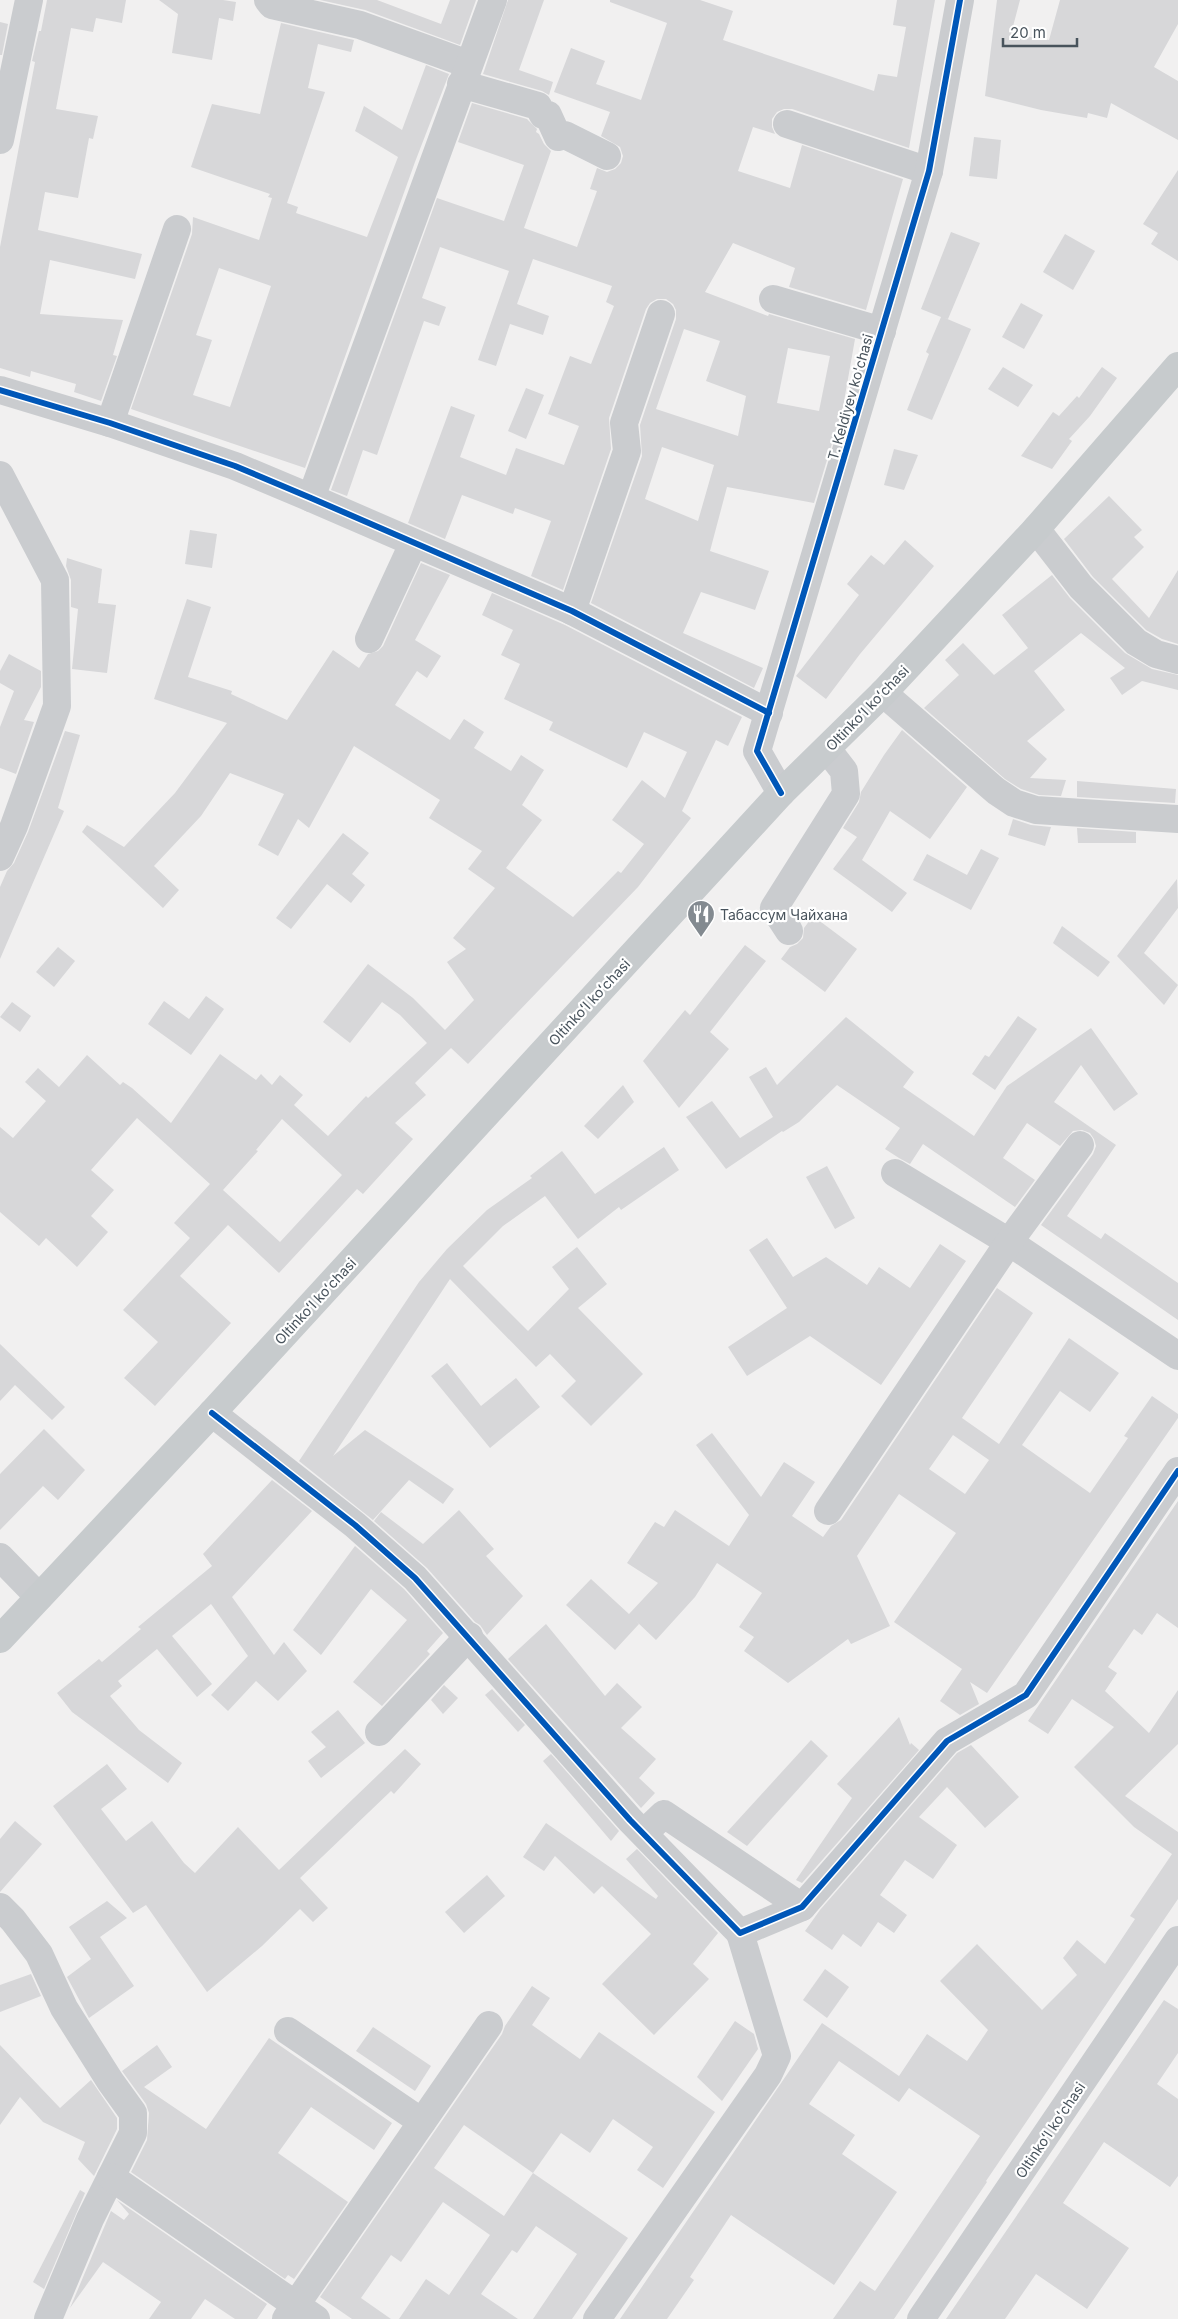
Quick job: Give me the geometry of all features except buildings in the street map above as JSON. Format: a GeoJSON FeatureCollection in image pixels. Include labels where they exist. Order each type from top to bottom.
{"type":"FeatureCollection","features":[{"type":"Feature","properties":{"kind":"main road","name":"Oltinkoʻl koʻchasi"},"geometry":{"type":"LineString","coordinates":[[0,1639],[212,1413],[781,793],[883,693],[1036,529],[1178,366]]}},
{"type":"Feature","properties":{"kind":"street"},"geometry":{"type":"LineString","coordinates":[[0,140],[5,94],[29,0]]}},
{"type":"Feature","properties":{"kind":"street"},"geometry":{"type":"LineString","coordinates":[[268,0],[272,5],[360,25],[464,74],[538,106],[543,115],[548,115],[558,137],[565,135],[607,156]]}},
{"type":"Feature","properties":{"kind":"street"},"geometry":{"type":"LineString","coordinates":[[311,498],[464,74],[493,0]]}},
{"type":"Feature","properties":{"kind":"street","name":"T. Keldiyev ko'chasi"},"geometry":{"type":"LineString","coordinates":[[781,793],[757,752],[929,171],[960,0]]}},
{"type":"Feature","properties":{"kind":"street"},"geometry":{"type":"LineString","coordinates":[[787,124],[929,171]]}},
{"type":"Feature","properties":{"kind":"street"},"geometry":{"type":"LineString","coordinates":[[110,423],[177,229]]}},
{"type":"Feature","properties":{"kind":"street"},"geometry":{"type":"LineString","coordinates":[[773,299],[882,331]]}},
{"type":"Feature","properties":{"kind":"street"},"geometry":{"type":"LineString","coordinates":[[572,611],[627,451],[624,423],[661,314]]}},
{"type":"Feature","properties":{"kind":"street"},"geometry":{"type":"LineString","coordinates":[[0,390],[110,423],[235,466],[311,498],[413,544],[572,611],[769,714]]}},
{"type":"Feature","properties":{"kind":"street"},"geometry":{"type":"LineString","coordinates":[[0,475],[55,580],[57,706],[7,821],[0,857]]}},
{"type":"Feature","properties":{"kind":"street"},"geometry":{"type":"LineString","coordinates":[[1036,529],[1081,587],[1136,642],[1156,654],[1178,660]]}},
{"type":"Feature","properties":{"kind":"street"},"geometry":{"type":"LineString","coordinates":[[369,639],[413,544]]}},
{"type":"Feature","properties":{"kind":"street"},"geometry":{"type":"LineString","coordinates":[[883,693],[996,791],[1014,803],[1036,810],[1178,818]]}},
{"type":"Feature","properties":{"kind":"street"},"geometry":{"type":"LineString","coordinates":[[789,931],[774,908],[846,794],[844,771],[828,749]]}},
{"type":"Feature","properties":{"kind":"street"},"geometry":{"type":"LineString","coordinates":[[828,1512],[1009,1242],[1080,1145]]}},
{"type":"Feature","properties":{"kind":"street"},"geometry":{"type":"LineString","coordinates":[[895,1173],[1009,1242],[1178,1356]]}},
{"type":"Feature","properties":{"kind":"street"},"geometry":{"type":"LineString","coordinates":[[212,1413],[362,1531],[415,1578],[469,1636],[630,1820],[740,1933],[777,2056],[768,2075],[597,2319]]}},
{"type":"Feature","properties":{"kind":"street"},"geometry":{"type":"LineString","coordinates":[[740,1933],[802,1907],[947,1741],[1026,1695],[1178,1471]]}},
{"type":"Feature","properties":{"kind":"street"},"geometry":{"type":"LineString","coordinates":[[0,1556],[38,1597]]}},
{"type":"Feature","properties":{"kind":"street"},"geometry":{"type":"LineString","coordinates":[[379,1732],[469,1636]]}},
{"type":"Feature","properties":{"kind":"street"},"geometry":{"type":"LineString","coordinates":[[644,1833],[664,1814],[802,1907]]}},
{"type":"Feature","properties":{"kind":"street"},"geometry":{"type":"LineString","coordinates":[[0,1907],[13,1920],[39,1954],[64,2008],[110,2081],[134,2113],[133,2133],[90,2219],[48,2319]]}},
{"type":"Feature","properties":{"kind":"street","name":"Oltinkoʻl koʻchasi"},"geometry":{"type":"LineString","coordinates":[[921,2319],[1170,1971],[1178,1940]]}},
{"type":"Feature","properties":{"kind":"street"},"geometry":{"type":"LineString","coordinates":[[111,2177],[299,2314],[422,2122],[489,2025]]}},
{"type":"Feature","properties":{"kind":"street"},"geometry":{"type":"LineString","coordinates":[[288,2031],[422,2122]]}},
{"type":"Feature","properties":{"kind":"cycle path"},"geometry":{"type":"LineString","coordinates":[[781,793],[757,751],[929,171],[960,0]]}},
{"type":"Feature","properties":{"kind":"cycle path"},"geometry":{"type":"LineString","coordinates":[[0,390],[110,423],[235,466],[572,611],[769,713]]}},
{"type":"Feature","properties":{"kind":"cycle path"},"geometry":{"type":"LineString","coordinates":[[212,1413],[355,1525],[415,1578],[630,1820],[740,1933],[802,1907],[947,1741],[1026,1695],[1178,1471]]}},
{"type":"Feature","properties":{"kind":"place","name":"Табассум Чайхана"},"geometry":{"type":"Point","coordinates":[701,938]}}]}
